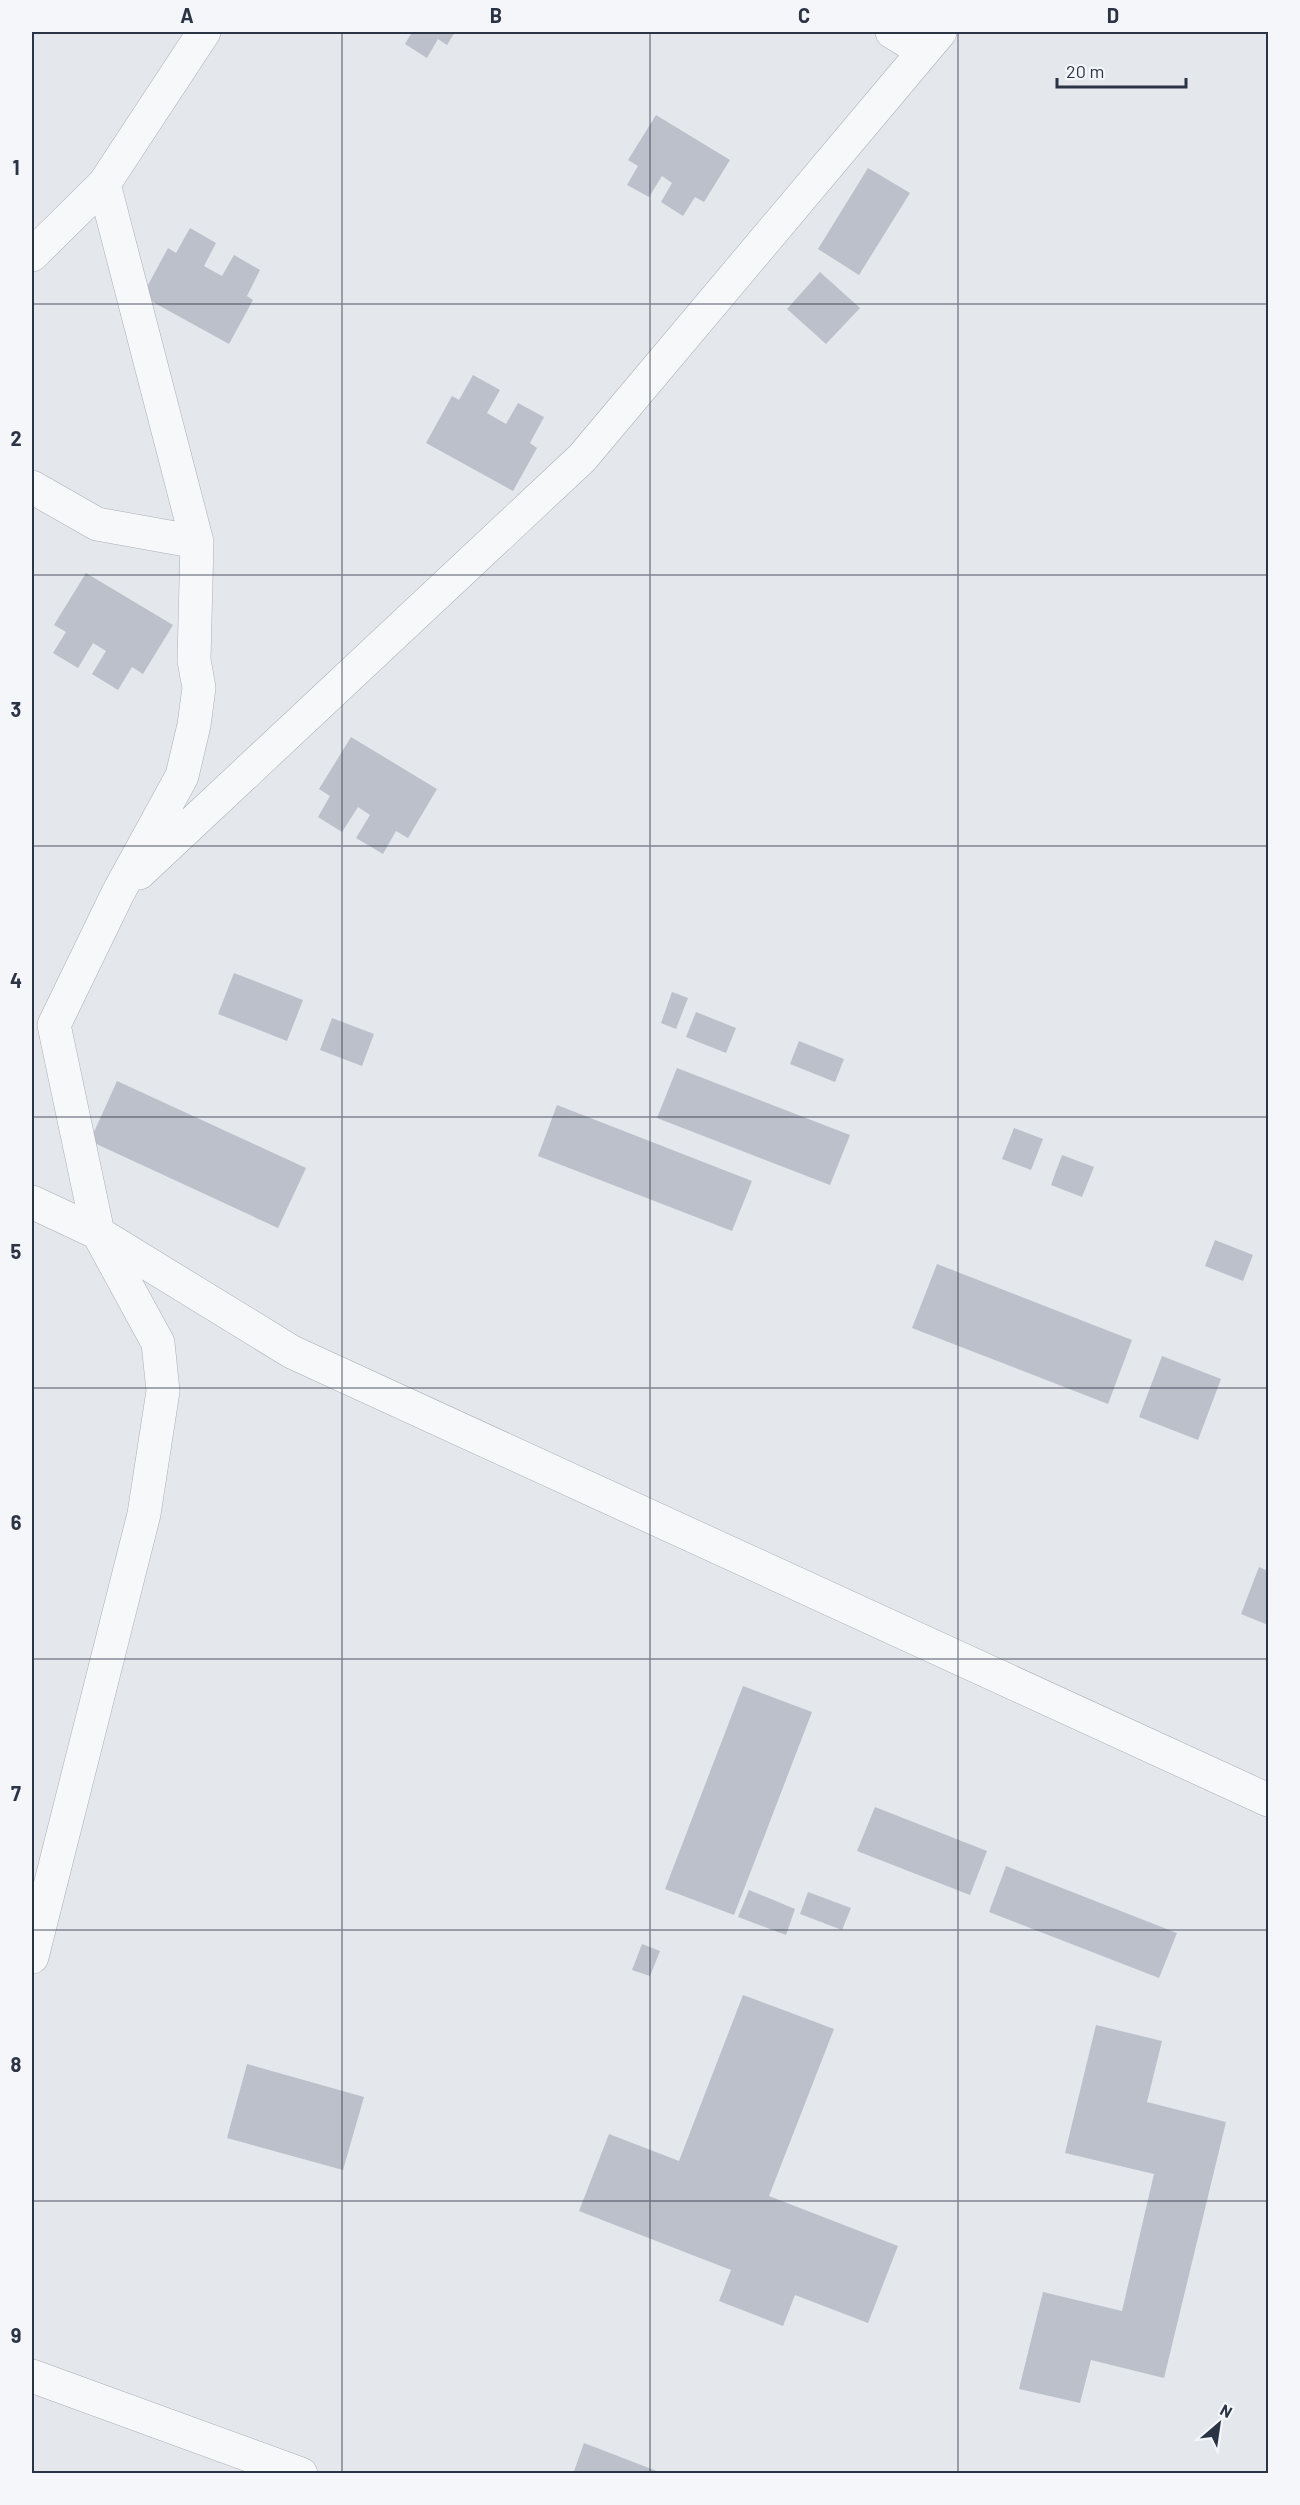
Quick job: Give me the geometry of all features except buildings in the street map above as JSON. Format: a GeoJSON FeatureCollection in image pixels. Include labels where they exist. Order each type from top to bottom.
{"type":"FeatureCollection","features":[{"type":"Feature","properties":{"kind":"street"},"geometry":{"type":"LineString","coordinates":[[32,255],[104,184],[204,32]]}},
{"type":"Feature","properties":{"kind":"street"},"geometry":{"type":"LineString","coordinates":[[118,893],[582,458],[931,41],[892,32]]}},
{"type":"Feature","properties":{"kind":"street"},"geometry":{"type":"LineString","coordinates":[[32,1957],[144,1514],[163,1391],[158,1343],[98,1233],[54,1025],[118,893],[182,776],[194,725],[199,688],[194,660],[197,542],[104,184]]}},
{"type":"Feature","properties":{"kind":"street"},"geometry":{"type":"LineString","coordinates":[[32,487],[97,525],[197,542]]}},
{"type":"Feature","properties":{"kind":"street"},"geometry":{"type":"LineString","coordinates":[[32,1202],[98,1233],[292,1352],[1269,1800]]}},
{"type":"Feature","properties":{"kind":"street"},"geometry":{"type":"LineString","coordinates":[[32,2376],[301,2474]]}}]}
